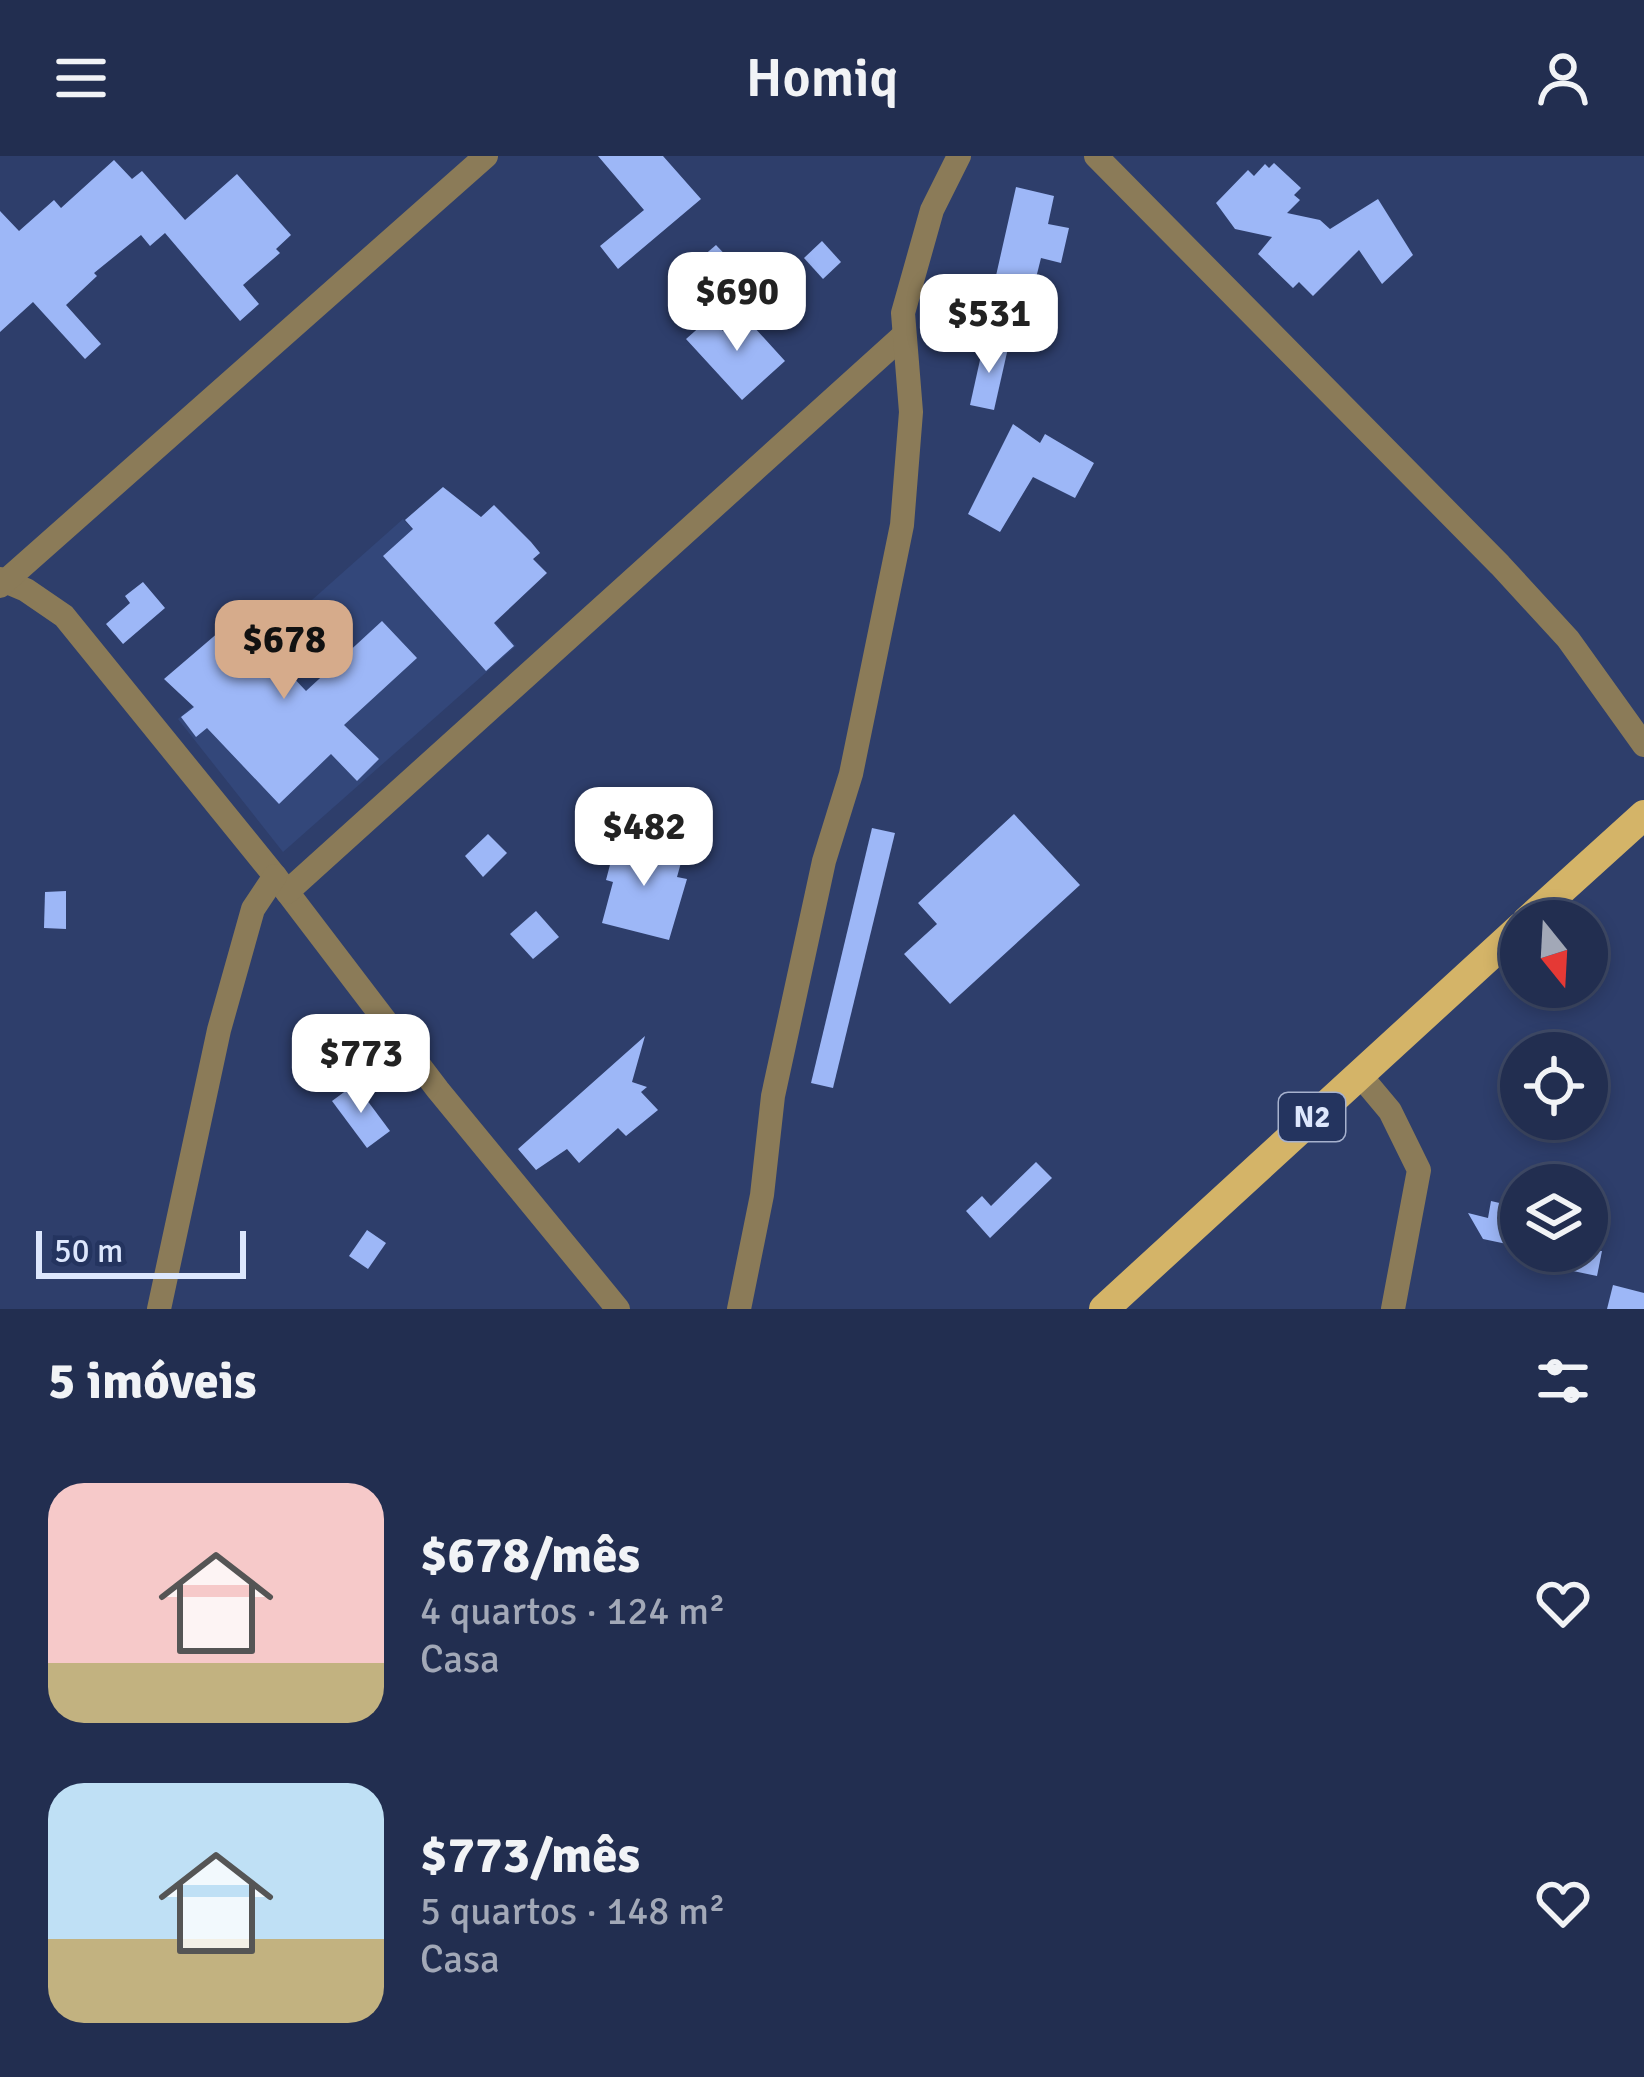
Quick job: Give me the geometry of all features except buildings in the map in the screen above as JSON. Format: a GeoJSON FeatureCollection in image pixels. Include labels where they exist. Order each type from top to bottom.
{"type":"FeatureCollection","features":[{"type":"Feature","properties":{"kind":"main road","name":"N2"},"geometry":{"type":"LineString","coordinates":[[1550,900],[1644,815]]}},
{"type":"Feature","properties":{"kind":"main road","name":"N2"},"geometry":{"type":"LineString","coordinates":[[1104,1309],[1500,946]]}},
{"type":"Feature","properties":{"kind":"street"},"geometry":{"type":"LineString","coordinates":[[1,582],[486,156]]}},
{"type":"Feature","properties":{"kind":"street"},"geometry":{"type":"LineString","coordinates":[[739,1309],[762,1195],[773,1096],[824,861],[851,774],[902,525],[911,412],[903,313],[932,210],[959,156]]}},
{"type":"Feature","properties":{"kind":"street"},"geometry":{"type":"LineString","coordinates":[[1096,156],[1541,609],[1644,745]]}},
{"type":"Feature","properties":{"kind":"street"},"geometry":{"type":"LineString","coordinates":[[159,1309],[219,1030],[253,909],[904,335]]}},
{"type":"Feature","properties":{"kind":"street"},"geometry":{"type":"LineString","coordinates":[[1,582],[26,590],[64,616],[281,884],[438,1090],[618,1309]]}},
{"type":"Feature","properties":{"kind":"street"},"geometry":{"type":"LineString","coordinates":[[1359,1074],[1390,1111],[1419,1170],[1393,1309]]}},
{"type":"Feature","properties":{"kind":"shaded area"},"geometry":{"type":"Polygon","coordinates":[[[403,519],[516,646],[283,852],[178,719],[403,519]]]}}]}
